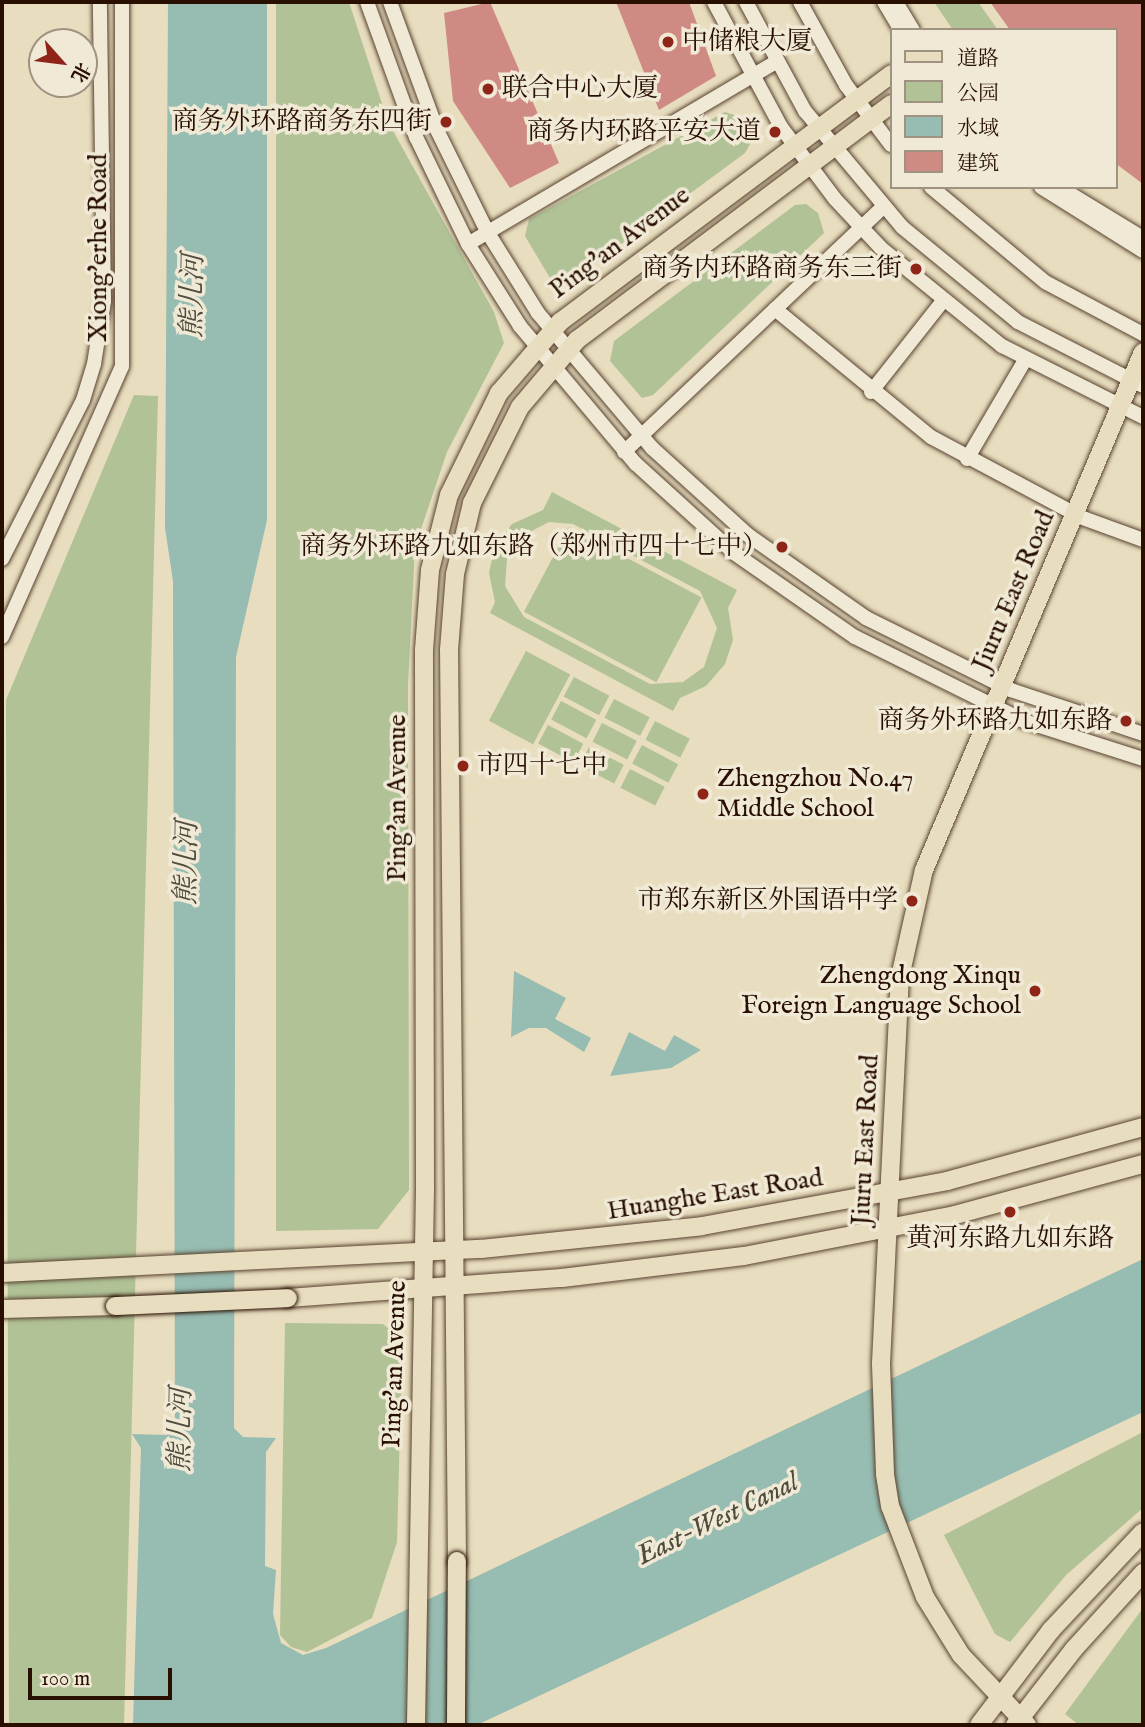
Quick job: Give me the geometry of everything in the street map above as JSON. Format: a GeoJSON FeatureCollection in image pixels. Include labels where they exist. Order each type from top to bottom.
{"type":"FeatureCollection","features":[{"type":"Feature","properties":{"kind":"main road","name":"Ping'an Avenue"},"geometry":{"type":"LineString","coordinates":[[416,1725],[416,1583],[425,1250],[424,650],[430,570],[462,461],[499,393],[536,346],[552,329],[890,75]]}},
{"type":"Feature","properties":{"kind":"main road","name":"Ping'an Avenue"},"geometry":{"type":"LineString","coordinates":[[456,1725],[451,602],[463,536],[485,472],[520,407],[568,349],[890,105]]}},
{"type":"Feature","properties":{"kind":"main road","name":"Jiuru East Road"},"geometry":{"type":"LineString","coordinates":[[1040,1725],[1022,1720],[953,1628],[910,1547],[899,1503],[890,1445],[886,1358],[909,978],[917,930],[933,873],[1006,688],[1079,516],[1130,412],[1139,382],[1143,352]]}},
{"type":"Feature","properties":{"kind":"main road","name":"Huanghe East Road"},"geometry":{"type":"LineString","coordinates":[[2,1273],[454,1250],[691,1228],[895,1193],[1143,1128]]}},
{"type":"Feature","properties":{"kind":"main road"},"geometry":{"type":"LineString","coordinates":[[2,1309],[288,1298],[454,1287],[707,1261],[893,1229],[1143,1164]]}},
{"type":"Feature","properties":{"kind":"main road"},"geometry":{"type":"LineString","coordinates":[[979,1725],[1051,1630],[1143,1532]]}},
{"type":"Feature","properties":{"kind":"main road"},"geometry":{"type":"LineString","coordinates":[[1022,1720],[1143,1573]]}},
{"type":"Feature","properties":{"kind":"street","name":"Xiong'erhe Road"},"geometry":{"type":"LineString","coordinates":[[2,559],[83,400],[94,365],[104,301],[100,2]]}},
{"type":"Feature","properties":{"kind":"street","name":"Xiong'erhe Road"},"geometry":{"type":"LineString","coordinates":[[2,637],[122,366],[122,2]]}},
{"type":"Feature","properties":{"kind":"street"},"geometry":{"type":"LineString","coordinates":[[367,2],[415,137],[468,244],[536,346],[624,452],[711,535],[800,603],[898,661],[998,709],[1143,759]]}},
{"type":"Feature","properties":{"kind":"street"},"geometry":{"type":"LineString","coordinates":[[390,2],[436,128],[488,233],[552,329],[640,436],[726,517],[813,584],[909,642],[1006,688],[1143,734]]}},
{"type":"Feature","properties":{"kind":"street"},"geometry":{"type":"LineString","coordinates":[[714,2],[751,76],[794,146],[862,227],[942,302],[1025,360],[1130,412]]}},
{"type":"Feature","properties":{"kind":"street"},"geometry":{"type":"LineString","coordinates":[[746,2],[776,62],[817,128],[883,207],[928,252],[1018,322],[1139,382]]}},
{"type":"Feature","properties":{"kind":"street"},"geometry":{"type":"LineString","coordinates":[[800,2],[856,99],[890,144]]}},
{"type":"Feature","properties":{"kind":"street"},"geometry":{"type":"LineString","coordinates":[[884,2],[900,28]]}},
{"type":"Feature","properties":{"kind":"street"},"geometry":{"type":"LineString","coordinates":[[896,2],[912,28]]}},
{"type":"Feature","properties":{"kind":"street"},"geometry":{"type":"LineString","coordinates":[[468,244],[776,62]]}},
{"type":"Feature","properties":{"kind":"street"},"geometry":{"type":"LineString","coordinates":[[933,189],[1045,282],[1143,334]]}},
{"type":"Feature","properties":{"kind":"street"},"geometry":{"type":"LineString","coordinates":[[1044,189],[1143,251]]}},
{"type":"Feature","properties":{"kind":"street"},"geometry":{"type":"LineString","coordinates":[[1062,189],[1143,238]]}},
{"type":"Feature","properties":{"kind":"street"},"geometry":{"type":"LineString","coordinates":[[624,452],[883,207]]}},
{"type":"Feature","properties":{"kind":"street"},"geometry":{"type":"LineString","coordinates":[[871,392],[942,302]]}},
{"type":"Feature","properties":{"kind":"street"},"geometry":{"type":"LineString","coordinates":[[775,309],[871,392],[967,459],[1079,516],[1143,540]]}},
{"type":"Feature","properties":{"kind":"street"},"geometry":{"type":"LineString","coordinates":[[967,459],[1025,360]]}},
{"type":"Feature","properties":{"kind":"green space"},"geometry":{"type":"Polygon","coordinates":[[[276,2],[349,2],[388,122],[494,312],[504,343],[447,452],[415,547],[408,685],[409,1190],[378,1229],[276,1231],[276,2]]]}},
{"type":"Feature","properties":{"kind":"green space"},"geometry":{"type":"Polygon","coordinates":[[[934,2],[978,2],[997,28],[952,28],[934,2]]]}},
{"type":"Feature","properties":{"kind":"green space"},"geometry":{"type":"Polygon","coordinates":[[[725,112],[749,120],[754,137],[745,153],[563,287],[553,283],[525,236],[529,219],[725,112]]]}},
{"type":"Feature","properties":{"kind":"green space"},"geometry":{"type":"Polygon","coordinates":[[[806,204],[818,213],[824,233],[653,395],[642,398],[610,361],[614,341],[795,205],[806,204]]]}},
{"type":"Feature","properties":{"kind":"green space"},"geometry":{"type":"Polygon","coordinates":[[[134,395],[158,396],[124,1725],[9,1725],[6,700],[134,395]]]}},
{"type":"Feature","properties":{"kind":"green space"},"geometry":{"type":"Polygon","coordinates":[[[552,492],[737,590],[728,608],[733,640],[725,664],[706,686],[680,698],[673,711],[490,613],[495,602],[489,573],[495,545],[512,524],[543,510],[552,492]],[[549,522],[520,537],[507,559],[505,586],[524,617],[650,684],[683,682],[704,667],[717,628],[700,591],[573,524],[549,522]]]}},
{"type":"Feature","properties":{"kind":"green space"},"geometry":{"type":"Polygon","coordinates":[[[569,527],[701,597],[656,682],[524,612],[569,527]]]}},
{"type":"Feature","properties":{"kind":"green space"},"geometry":{"type":"Polygon","coordinates":[[[526,651],[570,674],[533,744],[489,721],[526,651]]]}},
{"type":"Feature","properties":{"kind":"green space"},"geometry":{"type":"Polygon","coordinates":[[[574,677],[609,696],[599,715],[564,696],[574,677]]]}},
{"type":"Feature","properties":{"kind":"green space"},"geometry":{"type":"Polygon","coordinates":[[[614,699],[650,717],[640,736],[604,718],[614,699]]]}},
{"type":"Feature","properties":{"kind":"green space"},"geometry":{"type":"Polygon","coordinates":[[[561,701],[596,720],[586,738],[551,720],[561,701]]]}},
{"type":"Feature","properties":{"kind":"green space"},"geometry":{"type":"Polygon","coordinates":[[[655,721],[690,739],[680,757],[645,740],[655,721]]]}},
{"type":"Feature","properties":{"kind":"green space"},"geometry":{"type":"Polygon","coordinates":[[[602,723],[637,741],[627,759],[592,742],[602,723]]]}},
{"type":"Feature","properties":{"kind":"green space"},"geometry":{"type":"Polygon","coordinates":[[[548,725],[583,744],[573,762],[538,744],[548,725]]]}},
{"type":"Feature","properties":{"kind":"green space"},"geometry":{"type":"Polygon","coordinates":[[[642,745],[678,764],[668,783],[632,764],[642,745]]]}},
{"type":"Feature","properties":{"kind":"green space"},"geometry":{"type":"Polygon","coordinates":[[[589,747],[624,765],[614,783],[579,766],[589,747]]]}},
{"type":"Feature","properties":{"kind":"green space"},"geometry":{"type":"Polygon","coordinates":[[[630,769],[665,787],[655,805],[620,788],[630,769]]]}},
{"type":"Feature","properties":{"kind":"green space"},"geometry":{"type":"Polygon","coordinates":[[[285,1323],[383,1324],[400,1338],[402,1354],[397,1542],[372,1618],[307,1652],[291,1647],[280,1635],[285,1323]]]}},
{"type":"Feature","properties":{"kind":"green space"},"geometry":{"type":"Polygon","coordinates":[[[1143,1432],[1143,1508],[1066,1575],[1010,1642],[995,1634],[944,1535],[1143,1432]]]}},
{"type":"Feature","properties":{"kind":"green space"},"geometry":{"type":"Polygon","coordinates":[[[1143,1608],[1143,1725],[1079,1725],[1065,1714],[1143,1608]]]}},
{"type":"Feature","properties":{"kind":"water"},"geometry":{"type":"Polygon","coordinates":[[[168,2],[267,2],[267,520],[236,657],[234,1428],[243,1437],[276,1438],[266,1452],[265,1566],[276,1570],[273,1614],[281,1643],[303,1655],[326,1648],[1143,1259],[1143,1412],[477,1725],[133,1725],[141,1448],[132,1434],[167,1435],[175,1425],[173,581],[165,528],[168,2]]]}},
{"type":"Feature","properties":{"kind":"water"},"geometry":{"type":"Polygon","coordinates":[[[514,971],[566,998],[555,1019],[591,1038],[584,1052],[546,1028],[529,1028],[511,1037],[514,971]]]}},
{"type":"Feature","properties":{"kind":"water"},"geometry":{"type":"Polygon","coordinates":[[[629,1032],[665,1051],[674,1035],[701,1050],[671,1068],[610,1076],[629,1032]]]}},
{"type":"Feature","properties":{"kind":"building","name":"联合中心大厦"},"geometry":{"type":"Polygon","coordinates":[[[490,2],[559,163],[510,188],[453,101],[444,13],[490,2]]]}},
{"type":"Feature","properties":{"kind":"building","name":"中储粮大厦"},"geometry":{"type":"Polygon","coordinates":[[[616,2],[689,2],[716,76],[659,110],[616,2]]]}},
{"type":"Feature","properties":{"kind":"building"},"geometry":{"type":"Polygon","coordinates":[[[990,2],[1143,2],[1143,184],[1117,164],[1117,28],[1009,28],[990,2]]]}},
{"type":"Feature","properties":{"kind":"place","name":"中储粮大厦"},"geometry":{"type":"Point","coordinates":[668,42]}},
{"type":"Feature","properties":{"kind":"place","name":"联合中心大厦"},"geometry":{"type":"Point","coordinates":[488,89]}},
{"type":"Feature","properties":{"kind":"place","name":"商务外环路商务东四街"},"geometry":{"type":"Point","coordinates":[446,122]}},
{"type":"Feature","properties":{"kind":"place","name":"商务内环路平安大道"},"geometry":{"type":"Point","coordinates":[775,132]}},
{"type":"Feature","properties":{"kind":"place","name":"商务内环路商务东三街"},"geometry":{"type":"Point","coordinates":[916,269]}},
{"type":"Feature","properties":{"kind":"place","name":"商务外环路九如东路（郑州市四十七中）"},"geometry":{"type":"Point","coordinates":[782,547]}},
{"type":"Feature","properties":{"kind":"place","name":"商务外环路九如东路"},"geometry":{"type":"Point","coordinates":[1126,721]}},
{"type":"Feature","properties":{"kind":"place","name":"市四十七中"},"geometry":{"type":"Point","coordinates":[463,766]}},
{"type":"Feature","properties":{"kind":"place","name":"Zhengzhou No.47 Middle School"},"geometry":{"type":"Point","coordinates":[703,794]}},
{"type":"Feature","properties":{"kind":"place","name":"市郑东新区外国语中学"},"geometry":{"type":"Point","coordinates":[912,901]}},
{"type":"Feature","properties":{"kind":"place","name":"Zhengdong Xinqu Foreign Language School"},"geometry":{"type":"Point","coordinates":[1035,991]}},
{"type":"Feature","properties":{"kind":"place","name":"黄河东路九如东路"},"geometry":{"type":"Point","coordinates":[1010,1212]}},
{"type":"Feature","properties":{"kind":"water label","name":"熊儿河"},"geometry":{"type":"Point","coordinates":[194,296]}},
{"type":"Feature","properties":{"kind":"water label","name":"熊儿河"},"geometry":{"type":"Point","coordinates":[188,863]}},
{"type":"Feature","properties":{"kind":"water label","name":"熊儿河"},"geometry":{"type":"Point","coordinates":[182,1430]}},
{"type":"Feature","properties":{"kind":"water label","name":"East-West Canal"},"geometry":{"type":"Point","coordinates":[718,1520]}}]}
